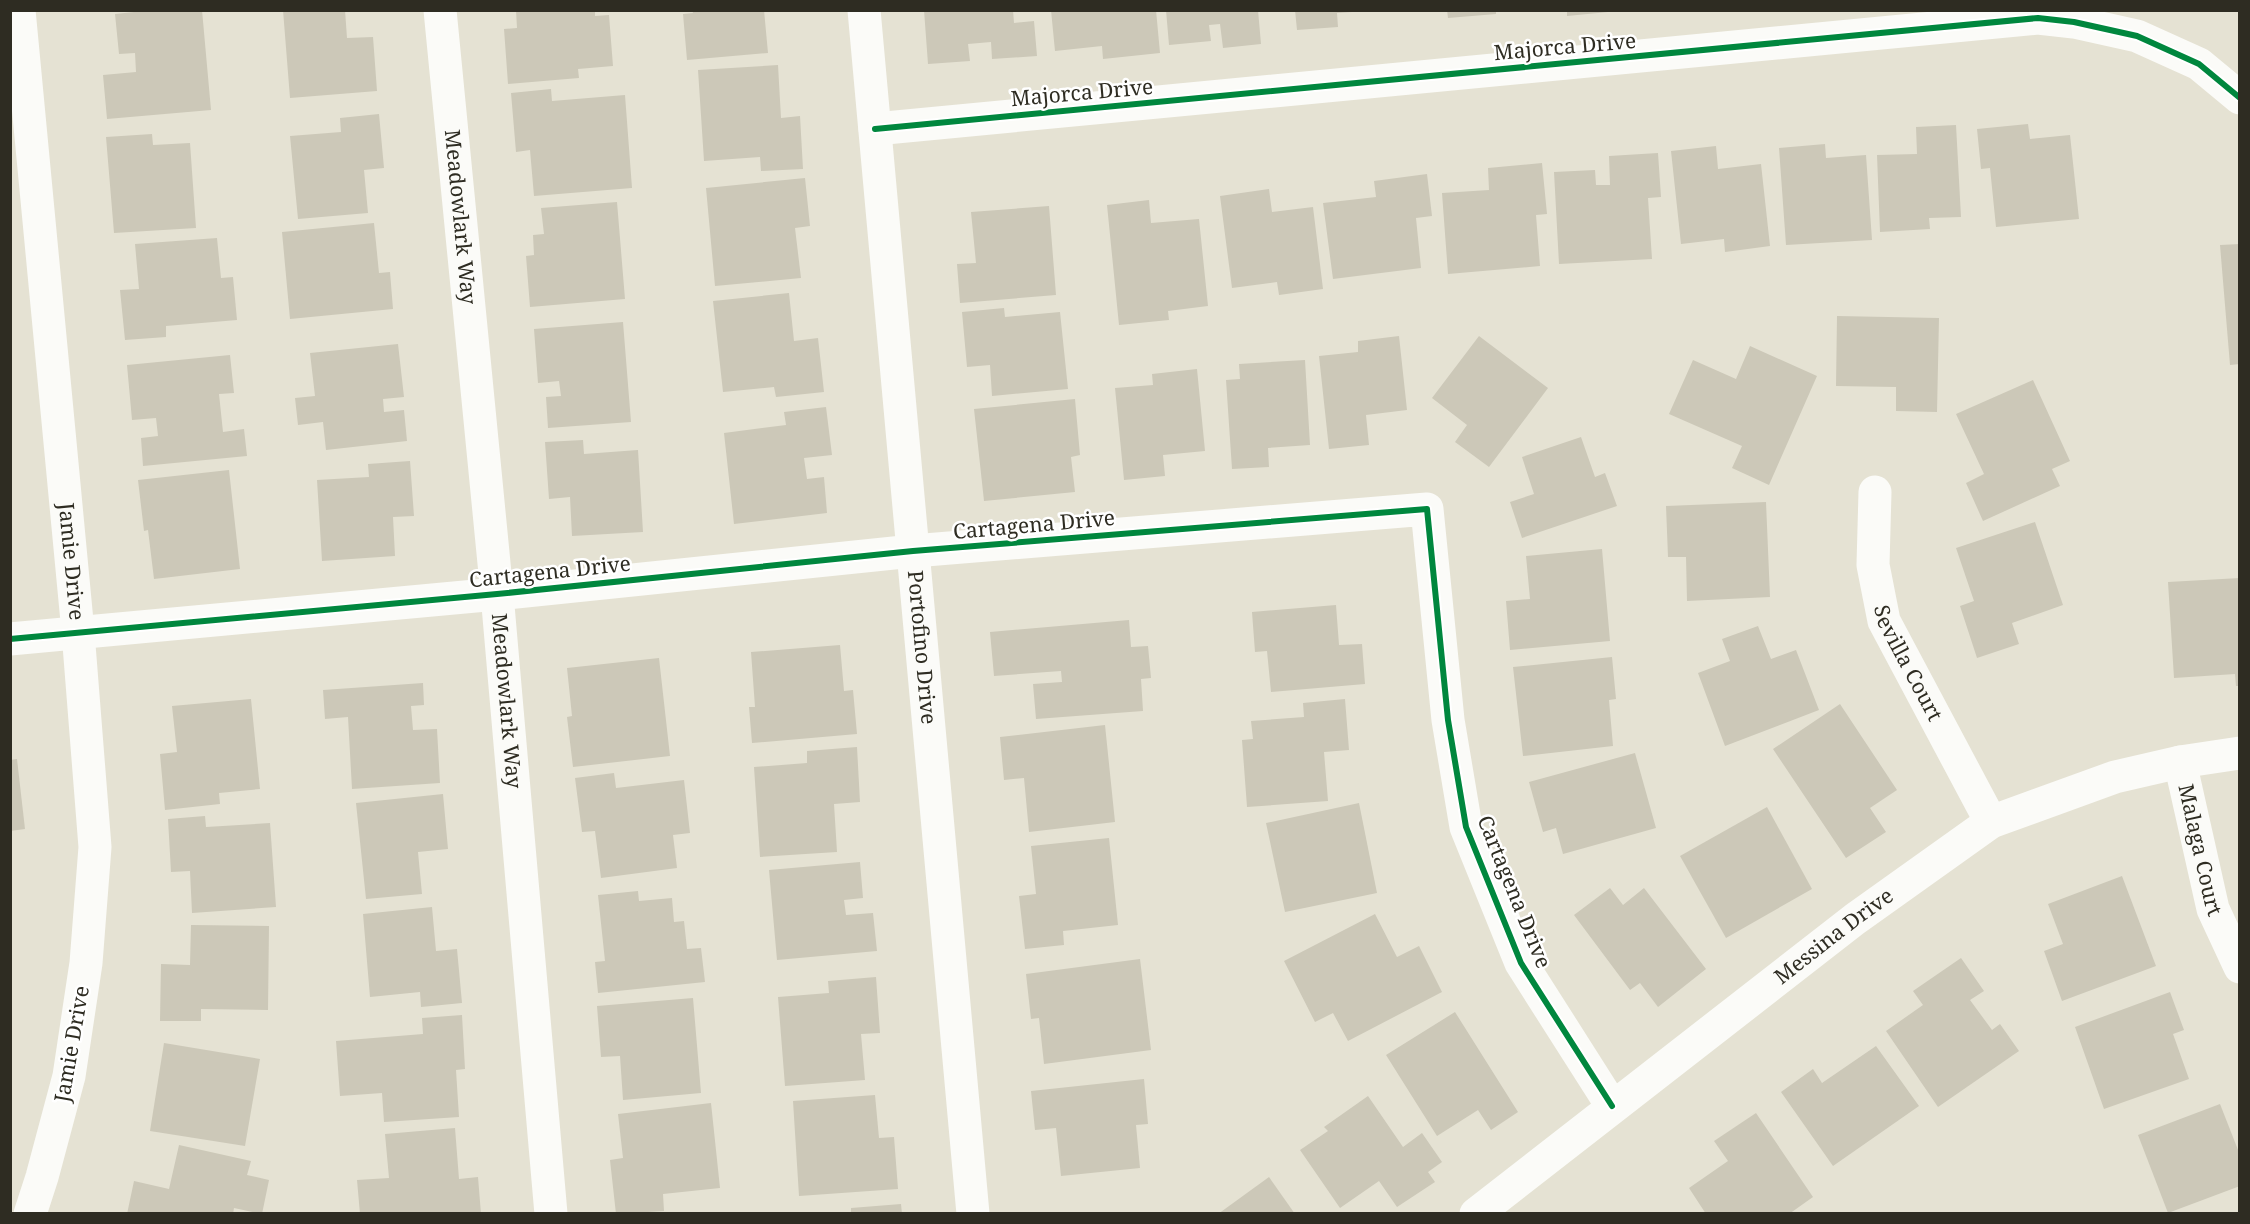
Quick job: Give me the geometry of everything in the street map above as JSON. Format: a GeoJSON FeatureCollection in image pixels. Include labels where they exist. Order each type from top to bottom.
{"type":"FeatureCollection","features":[{"type":"Feature","properties":{"kind":"street","name":"Jamie Drive"},"geometry":{"type":"LineString","coordinates":[[19,10],[78,632],[95,847],[86,963],[69,1076],[30,1214]]}},
{"type":"Feature","properties":{"kind":"street","name":"Meadowlark Way"},"geometry":{"type":"LineString","coordinates":[[440,10],[496,594],[551,1214]]}},
{"type":"Feature","properties":{"kind":"street","name":"Portofino Drive"},"geometry":{"type":"LineString","coordinates":[[864,10],[973,1214]]}},
{"type":"Feature","properties":{"kind":"street","name":"Majorca Drive"},"geometry":{"type":"LineString","coordinates":[[875,129],[2037,14],[2137,36],[2199,64],[2240,98]]}},
{"type":"Feature","properties":{"kind":"street","name":"Sevilla Court"},"geometry":{"type":"LineString","coordinates":[[1875,492],[1873,565],[1884,621],[1991,822]]}},
{"type":"Feature","properties":{"kind":"street","name":"Cartagena Drive"},"geometry":{"type":"LineString","coordinates":[[10,639],[496,594],[913,551],[1427,509],[1448,720],[1466,827],[1521,963],[1612,1106]]}},
{"type":"Feature","properties":{"kind":"street","name":"Messina Drive"},"geometry":{"type":"LineString","coordinates":[[1476,1214],[1612,1106],[1856,919],[1991,822],[2115,777],[2180,762],[2240,753]]}},
{"type":"Feature","properties":{"kind":"street","name":"Malaga Court"},"geometry":{"type":"LineString","coordinates":[[2180,762],[2213,909],[2240,968]]}},
{"type":"Feature","properties":{"kind":"building"},"geometry":{"type":"Polygon","coordinates":[[[153,10],[202,10],[211,110],[107,119],[103,75],[136,72],[135,53],[119,54],[115,14],[153,10]]]}},
{"type":"Feature","properties":{"kind":"building"},"geometry":{"type":"Polygon","coordinates":[[[283,10],[345,10],[347,38],[373,37],[377,91],[290,98],[283,10]]]}},
{"type":"Feature","properties":{"kind":"building"},"geometry":{"type":"Polygon","coordinates":[[[516,10],[595,10],[595,16],[609,15],[613,66],[578,69],[579,78],[508,84],[504,29],[517,28],[516,10]]]}},
{"type":"Feature","properties":{"kind":"building"},"geometry":{"type":"Polygon","coordinates":[[[692,10],[764,10],[768,53],[687,60],[683,14],[693,13],[692,10]]]}},
{"type":"Feature","properties":{"kind":"building"},"geometry":{"type":"Polygon","coordinates":[[[924,10],[1013,10],[1014,23],[1034,21],[1037,56],[992,59],[991,42],[968,44],[970,61],[928,64],[924,10]]]}},
{"type":"Feature","properties":{"kind":"building"},"geometry":{"type":"Polygon","coordinates":[[[1051,10],[1156,10],[1160,53],[1103,59],[1102,46],[1055,51],[1051,10]]]}},
{"type":"Feature","properties":{"kind":"building"},"geometry":{"type":"Polygon","coordinates":[[[1166,10],[1258,10],[1261,44],[1223,48],[1220,24],[1209,25],[1211,41],[1169,45],[1166,10]]]}},
{"type":"Feature","properties":{"kind":"building"},"geometry":{"type":"Polygon","coordinates":[[[1295,10],[1352,10],[1352,12],[1337,13],[1338,27],[1297,30],[1295,10]]]}},
{"type":"Feature","properties":{"kind":"building"},"geometry":{"type":"Polygon","coordinates":[[[1447,10],[1496,10],[1496,14],[1448,18],[1447,10]]]}},
{"type":"Feature","properties":{"kind":"building"},"geometry":{"type":"Polygon","coordinates":[[[1567,10],[1608,10],[1608,12],[1567,16],[1567,10]]]}},
{"type":"Feature","properties":{"kind":"building"},"geometry":{"type":"Polygon","coordinates":[[[778,65],[781,118],[800,116],[803,169],[761,171],[760,157],[704,161],[698,70],[778,65]]]}},
{"type":"Feature","properties":{"kind":"building"},"geometry":{"type":"Polygon","coordinates":[[[551,89],[552,101],[625,95],[632,188],[534,196],[530,150],[516,152],[511,93],[551,89]]]}},
{"type":"Feature","properties":{"kind":"building"},"geometry":{"type":"Polygon","coordinates":[[[379,114],[384,168],[364,170],[368,213],[298,219],[290,136],[341,132],[340,118],[379,114]]]}},
{"type":"Feature","properties":{"kind":"building"},"geometry":{"type":"Polygon","coordinates":[[[2028,124],[2030,139],[2070,135],[2079,219],[1996,227],[1990,168],[1981,169],[1977,129],[2028,124]]]}},
{"type":"Feature","properties":{"kind":"building"},"geometry":{"type":"Polygon","coordinates":[[[1956,125],[1961,217],[1929,218],[1930,229],[1880,232],[1877,155],[1917,154],[1916,127],[1956,125]]]}},
{"type":"Feature","properties":{"kind":"building"},"geometry":{"type":"Polygon","coordinates":[[[152,134],[153,145],[190,143],[196,228],[114,233],[106,137],[152,134]]]}},
{"type":"Feature","properties":{"kind":"building"},"geometry":{"type":"Polygon","coordinates":[[[1825,144],[1826,158],[1866,155],[1872,240],[1786,245],[1779,148],[1825,144]]]}},
{"type":"Feature","properties":{"kind":"building"},"geometry":{"type":"Polygon","coordinates":[[[1716,146],[1718,169],[1761,164],[1770,246],[1725,252],[1724,239],[1681,244],[1671,151],[1716,146]]]}},
{"type":"Feature","properties":{"kind":"building"},"geometry":{"type":"Polygon","coordinates":[[[1658,153],[1661,197],[1648,198],[1652,259],[1559,264],[1554,172],[1595,170],[1596,185],[1610,185],[1609,156],[1658,153]]]}},
{"type":"Feature","properties":{"kind":"building"},"geometry":{"type":"Polygon","coordinates":[[[1542,163],[1547,214],[1536,215],[1540,266],[1448,274],[1442,193],[1489,190],[1488,168],[1542,163]]]}},
{"type":"Feature","properties":{"kind":"building"},"geometry":{"type":"Polygon","coordinates":[[[1427,174],[1432,216],[1416,218],[1421,268],[1333,279],[1323,203],[1376,197],[1374,181],[1427,174]]]}},
{"type":"Feature","properties":{"kind":"building"},"geometry":{"type":"Polygon","coordinates":[[[805,178],[810,226],[795,228],[801,278],[715,286],[706,188],[805,178]]]}},
{"type":"Feature","properties":{"kind":"building"},"geometry":{"type":"Polygon","coordinates":[[[1269,189],[1272,212],[1313,207],[1323,289],[1279,295],[1277,282],[1232,288],[1220,196],[1269,189]]]}},
{"type":"Feature","properties":{"kind":"building"},"geometry":{"type":"Polygon","coordinates":[[[1149,200],[1151,223],[1199,219],[1208,306],[1168,311],[1169,320],[1119,325],[1107,205],[1149,200]]]}},
{"type":"Feature","properties":{"kind":"building"},"geometry":{"type":"Polygon","coordinates":[[[617,202],[625,299],[530,307],[526,256],[534,255],[533,235],[544,234],[541,208],[617,202]]]}},
{"type":"Feature","properties":{"kind":"building"},"geometry":{"type":"Polygon","coordinates":[[[1049,206],[1056,295],[960,303],[957,264],[976,263],[971,212],[1049,206]]]}},
{"type":"Feature","properties":{"kind":"building"},"geometry":{"type":"Polygon","coordinates":[[[374,223],[379,273],[390,272],[393,309],[290,319],[282,232],[374,223]]]}},
{"type":"Feature","properties":{"kind":"building"},"geometry":{"type":"Polygon","coordinates":[[[217,238],[221,278],[233,277],[237,320],[166,326],[166,337],[125,340],[120,290],[139,289],[135,244],[217,238]]]}},
{"type":"Feature","properties":{"kind":"building"},"geometry":{"type":"Polygon","coordinates":[[[2240,244],[2240,364],[2230,365],[2220,245],[2240,244]]]}},
{"type":"Feature","properties":{"kind":"building"},"geometry":{"type":"Polygon","coordinates":[[[789,293],[794,341],[818,338],[824,392],[776,397],[774,387],[723,392],[713,301],[789,293]]]}},
{"type":"Feature","properties":{"kind":"building"},"geometry":{"type":"Polygon","coordinates":[[[1004,308],[1005,317],[1060,312],[1068,389],[992,396],[990,365],[967,367],[962,312],[1004,308]]]}},
{"type":"Feature","properties":{"kind":"building"},"geometry":{"type":"Polygon","coordinates":[[[1837,316],[1939,318],[1937,412],[1896,411],[1896,387],[1836,386],[1837,316]]]}},
{"type":"Feature","properties":{"kind":"building"},"geometry":{"type":"Polygon","coordinates":[[[623,322],[631,422],[548,428],[546,397],[561,396],[559,381],[538,383],[534,329],[623,322]]]}},
{"type":"Feature","properties":{"kind":"building"},"geometry":{"type":"Polygon","coordinates":[[[1399,336],[1407,410],[1366,415],[1369,445],[1329,449],[1319,356],[1358,352],[1358,341],[1399,336]]]}},
{"type":"Feature","properties":{"kind":"building"},"geometry":{"type":"Polygon","coordinates":[[[1479,336],[1548,388],[1489,467],[1455,442],[1467,425],[1432,398],[1479,336]]]}},
{"type":"Feature","properties":{"kind":"building"},"geometry":{"type":"Polygon","coordinates":[[[398,344],[404,397],[383,399],[384,412],[404,410],[407,441],[326,450],[323,422],[298,425],[295,398],[315,396],[310,353],[398,344]]]}},
{"type":"Feature","properties":{"kind":"building"},"geometry":{"type":"Polygon","coordinates":[[[1750,346],[1817,376],[1769,485],[1732,468],[1742,446],[1669,414],[1693,360],[1736,379],[1750,346]]]}},
{"type":"Feature","properties":{"kind":"building"},"geometry":{"type":"Polygon","coordinates":[[[230,355],[234,393],[219,394],[223,432],[244,429],[247,456],[143,466],[141,438],[158,436],[156,418],[132,420],[127,365],[230,355]]]}},
{"type":"Feature","properties":{"kind":"building"},"geometry":{"type":"Polygon","coordinates":[[[1305,360],[1310,445],[1268,448],[1269,467],[1232,469],[1226,380],[1240,379],[1239,364],[1305,360]]]}},
{"type":"Feature","properties":{"kind":"building"},"geometry":{"type":"Polygon","coordinates":[[[1197,369],[1205,451],[1163,455],[1165,476],[1124,480],[1115,388],[1153,385],[1152,374],[1197,369]]]}},
{"type":"Feature","properties":{"kind":"building"},"geometry":{"type":"Polygon","coordinates":[[[2033,380],[2070,461],[2052,469],[2060,486],[1983,521],[1966,483],[1984,474],[1956,414],[2033,380]]]}},
{"type":"Feature","properties":{"kind":"building"},"geometry":{"type":"Polygon","coordinates":[[[1075,399],[1080,455],[1071,457],[1075,492],[984,501],[974,409],[1075,399]]]}},
{"type":"Feature","properties":{"kind":"building"},"geometry":{"type":"Polygon","coordinates":[[[826,407],[832,455],[804,458],[807,479],[824,477],[827,513],[734,524],[724,433],[786,425],[784,412],[826,407]]]}},
{"type":"Feature","properties":{"kind":"building"},"geometry":{"type":"Polygon","coordinates":[[[1581,437],[1595,477],[1605,473],[1617,506],[1522,538],[1510,502],[1534,494],[1522,457],[1581,437]]]}},
{"type":"Feature","properties":{"kind":"building"},"geometry":{"type":"Polygon","coordinates":[[[583,440],[584,454],[638,450],[643,532],[572,536],[570,497],[549,499],[545,442],[583,440]]]}},
{"type":"Feature","properties":{"kind":"building"},"geometry":{"type":"Polygon","coordinates":[[[410,461],[414,516],[393,517],[395,556],[322,561],[317,480],[369,477],[368,464],[410,461]]]}},
{"type":"Feature","properties":{"kind":"building"},"geometry":{"type":"Polygon","coordinates":[[[229,470],[240,569],[154,579],[148,530],[144,531],[138,480],[229,470]]]}},
{"type":"Feature","properties":{"kind":"building"},"geometry":{"type":"Polygon","coordinates":[[[1766,502],[1770,597],[1687,601],[1686,557],[1668,557],[1666,506],[1766,502]]]}},
{"type":"Feature","properties":{"kind":"building"},"geometry":{"type":"Polygon","coordinates":[[[2035,522],[2063,605],[2012,623],[2019,644],[1977,658],[1960,606],[1974,601],[1956,548],[2035,522]]]}},
{"type":"Feature","properties":{"kind":"building"},"geometry":{"type":"Polygon","coordinates":[[[1602,549],[1610,641],[1510,650],[1506,601],[1530,599],[1526,556],[1602,549]]]}},
{"type":"Feature","properties":{"kind":"building"},"geometry":{"type":"Polygon","coordinates":[[[2240,578],[2240,686],[2236,686],[2235,674],[2174,678],[2168,582],[2240,578]]]}},
{"type":"Feature","properties":{"kind":"building"},"geometry":{"type":"Polygon","coordinates":[[[1336,605],[1339,645],[1362,644],[1365,684],[1271,692],[1267,651],[1255,652],[1252,612],[1336,605]]]}},
{"type":"Feature","properties":{"kind":"building"},"geometry":{"type":"Polygon","coordinates":[[[1129,620],[1131,647],[1148,646],[1151,678],[1141,679],[1143,711],[1036,719],[1033,684],[1062,682],[1061,671],[994,676],[990,632],[1129,620]]]}},
{"type":"Feature","properties":{"kind":"building"},"geometry":{"type":"Polygon","coordinates":[[[1758,626],[1771,659],[1796,650],[1819,710],[1725,746],[1698,673],[1730,661],[1722,639],[1758,626]]]}},
{"type":"Feature","properties":{"kind":"building"},"geometry":{"type":"Polygon","coordinates":[[[840,645],[844,691],[853,690],[857,734],[752,743],[749,707],[755,707],[751,652],[840,645]]]}},
{"type":"Feature","properties":{"kind":"building"},"geometry":{"type":"Polygon","coordinates":[[[1612,657],[1616,699],[1609,700],[1613,746],[1523,756],[1513,667],[1612,657]]]}},
{"type":"Feature","properties":{"kind":"building"},"geometry":{"type":"Polygon","coordinates":[[[659,658],[670,756],[573,767],[567,717],[572,716],[567,668],[659,658]]]}},
{"type":"Feature","properties":{"kind":"building"},"geometry":{"type":"Polygon","coordinates":[[[423,683],[424,705],[411,706],[413,730],[437,729],[440,783],[352,789],[348,717],[325,719],[323,690],[423,683]]]}},
{"type":"Feature","properties":{"kind":"building"},"geometry":{"type":"Polygon","coordinates":[[[251,699],[260,789],[219,793],[220,804],[165,810],[160,754],[177,752],[172,706],[251,699]]]}},
{"type":"Feature","properties":{"kind":"building"},"geometry":{"type":"Polygon","coordinates":[[[1345,699],[1349,750],[1324,752],[1328,801],[1247,807],[1242,740],[1253,739],[1251,721],[1304,717],[1303,703],[1345,699]]]}},
{"type":"Feature","properties":{"kind":"building"},"geometry":{"type":"Polygon","coordinates":[[[1840,704],[1897,790],[1870,808],[1886,832],[1846,858],[1773,749],[1840,704]]]}},
{"type":"Feature","properties":{"kind":"building"},"geometry":{"type":"Polygon","coordinates":[[[1105,725],[1115,822],[1029,832],[1024,778],[1004,780],[1000,737],[1105,725]]]}},
{"type":"Feature","properties":{"kind":"building"},"geometry":{"type":"Polygon","coordinates":[[[857,747],[860,802],[834,804],[837,852],[760,857],[754,767],[807,763],[807,751],[857,747]]]}},
{"type":"Feature","properties":{"kind":"building"},"geometry":{"type":"Polygon","coordinates":[[[1635,753],[1656,828],[1563,854],[1556,828],[1543,832],[1529,782],[1635,753]]]}},
{"type":"Feature","properties":{"kind":"building"},"geometry":{"type":"Polygon","coordinates":[[[17,759],[25,829],[10,831],[10,760],[17,759]]]}},
{"type":"Feature","properties":{"kind":"building"},"geometry":{"type":"Polygon","coordinates":[[[614,773],[616,788],[684,780],[690,833],[673,835],[677,868],[601,878],[595,831],[582,832],[575,778],[614,773]]]}},
{"type":"Feature","properties":{"kind":"building"},"geometry":{"type":"Polygon","coordinates":[[[443,794],[448,849],[418,852],[422,894],[366,899],[356,803],[443,794]]]}},
{"type":"Feature","properties":{"kind":"building"},"geometry":{"type":"Polygon","coordinates":[[[1359,803],[1377,893],[1285,912],[1266,823],[1359,803]]]}},
{"type":"Feature","properties":{"kind":"building"},"geometry":{"type":"Polygon","coordinates":[[[1767,807],[1812,889],[1726,938],[1680,856],[1767,807]]]}},
{"type":"Feature","properties":{"kind":"building"},"geometry":{"type":"Polygon","coordinates":[[[205,816],[206,827],[270,823],[276,907],[192,913],[190,871],[171,872],[168,819],[205,816]]]}},
{"type":"Feature","properties":{"kind":"building"},"geometry":{"type":"Polygon","coordinates":[[[1109,838],[1118,925],[1063,931],[1064,945],[1025,949],[1019,896],[1036,894],[1031,846],[1109,838]]]}},
{"type":"Feature","properties":{"kind":"building"},"geometry":{"type":"Polygon","coordinates":[[[860,862],[863,898],[844,900],[846,915],[873,913],[877,951],[777,960],[769,870],[860,862]]]}},
{"type":"Feature","properties":{"kind":"building"},"geometry":{"type":"Polygon","coordinates":[[[2122,876],[2156,966],[2062,1001],[2044,951],[2063,944],[2048,904],[2122,876]]]}},
{"type":"Feature","properties":{"kind":"building"},"geometry":{"type":"Polygon","coordinates":[[[1610,888],[1623,905],[1644,888],[1706,969],[1658,1007],[1640,983],[1630,990],[1574,915],[1610,888]]]}},
{"type":"Feature","properties":{"kind":"building"},"geometry":{"type":"Polygon","coordinates":[[[638,891],[639,901],[672,898],[674,922],[684,921],[687,949],[701,948],[705,982],[598,993],[595,962],[605,961],[598,895],[638,891]]]}},
{"type":"Feature","properties":{"kind":"building"},"geometry":{"type":"Polygon","coordinates":[[[432,907],[436,951],[457,949],[462,1003],[421,1007],[420,992],[370,997],[363,914],[432,907]]]}},
{"type":"Feature","properties":{"kind":"building"},"geometry":{"type":"Polygon","coordinates":[[[1375,914],[1397,957],[1419,946],[1442,992],[1348,1041],[1333,1013],[1315,1022],[1284,961],[1375,914]]]}},
{"type":"Feature","properties":{"kind":"building"},"geometry":{"type":"Polygon","coordinates":[[[191,925],[269,926],[268,1010],[201,1009],[201,1021],[160,1021],[161,964],[190,965],[191,925]]]}},
{"type":"Feature","properties":{"kind":"building"},"geometry":{"type":"Polygon","coordinates":[[[1961,958],[1984,991],[1970,1000],[1992,1030],[2000,1024],[2019,1051],[1938,1107],[1886,1031],[1923,1005],[1913,991],[1961,958]]]}},
{"type":"Feature","properties":{"kind":"building"},"geometry":{"type":"Polygon","coordinates":[[[1140,959],[1151,1050],[1044,1064],[1039,1018],[1031,1019],[1026,974],[1140,959]]]}},
{"type":"Feature","properties":{"kind":"building"},"geometry":{"type":"Polygon","coordinates":[[[876,977],[880,1033],[861,1034],[865,1080],[785,1086],[778,997],[829,993],[828,981],[876,977]]]}},
{"type":"Feature","properties":{"kind":"building"},"geometry":{"type":"Polygon","coordinates":[[[2170,992],[2184,1030],[2173,1034],[2189,1079],[2104,1109],[2075,1027],[2170,992]]]}},
{"type":"Feature","properties":{"kind":"building"},"geometry":{"type":"Polygon","coordinates":[[[693,998],[701,1093],[623,1100],[620,1056],[601,1057],[597,1006],[693,998]]]}},
{"type":"Feature","properties":{"kind":"building"},"geometry":{"type":"Polygon","coordinates":[[[1455,1012],[1518,1112],[1491,1130],[1478,1110],[1437,1136],[1386,1055],[1455,1012]]]}},
{"type":"Feature","properties":{"kind":"building"},"geometry":{"type":"Polygon","coordinates":[[[462,1015],[465,1069],[456,1070],[459,1117],[384,1122],[382,1093],[340,1096],[336,1041],[423,1034],[422,1018],[462,1015]]]}},
{"type":"Feature","properties":{"kind":"building"},"geometry":{"type":"Polygon","coordinates":[[[164,1043],[260,1059],[245,1146],[150,1131],[164,1043]]]}},
{"type":"Feature","properties":{"kind":"building"},"geometry":{"type":"Polygon","coordinates":[[[1876,1046],[1919,1106],[1833,1166],[1781,1092],[1813,1069],[1822,1083],[1876,1046]]]}},
{"type":"Feature","properties":{"kind":"building"},"geometry":{"type":"Polygon","coordinates":[[[1144,1079],[1148,1124],[1136,1125],[1140,1168],[1061,1176],[1056,1128],[1035,1130],[1031,1091],[1144,1079]]]}},
{"type":"Feature","properties":{"kind":"building"},"geometry":{"type":"Polygon","coordinates":[[[875,1095],[879,1138],[894,1137],[898,1189],[799,1196],[793,1101],[875,1095]]]}},
{"type":"Feature","properties":{"kind":"building"},"geometry":{"type":"Polygon","coordinates":[[[1368,1096],[1403,1147],[1422,1133],[1442,1162],[1428,1172],[1435,1182],[1397,1207],[1379,1181],[1340,1208],[1300,1150],[1328,1131],[1324,1127],[1368,1096]]]}},
{"type":"Feature","properties":{"kind":"building"},"geometry":{"type":"Polygon","coordinates":[[[711,1103],[720,1188],[663,1194],[664,1211],[616,1214],[610,1160],[623,1158],[618,1114],[711,1103]]]}},
{"type":"Feature","properties":{"kind":"building"},"geometry":{"type":"Polygon","coordinates":[[[2220,1104],[2240,1155],[2240,1186],[2168,1213],[2138,1135],[2220,1104]]]}},
{"type":"Feature","properties":{"kind":"building"},"geometry":{"type":"Polygon","coordinates":[[[1756,1113],[1813,1197],[1789,1214],[1706,1214],[1689,1188],[1728,1161],[1714,1141],[1756,1113]]]}},
{"type":"Feature","properties":{"kind":"building"},"geometry":{"type":"Polygon","coordinates":[[[455,1128],[459,1179],[478,1177],[481,1214],[360,1214],[357,1180],[389,1178],[385,1134],[455,1128]]]}},
{"type":"Feature","properties":{"kind":"building"},"geometry":{"type":"Polygon","coordinates":[[[179,1145],[251,1161],[247,1175],[269,1180],[262,1214],[234,1208],[233,1214],[127,1214],[134,1181],[169,1189],[179,1145]]]}},
{"type":"Feature","properties":{"kind":"building"},"geometry":{"type":"Polygon","coordinates":[[[1269,1177],[1295,1214],[1218,1214],[1269,1177]]]}},
{"type":"Feature","properties":{"kind":"building"},"geometry":{"type":"Polygon","coordinates":[[[901,1204],[902,1214],[851,1214],[851,1208],[901,1204]]]}},
{"type":"Feature","properties":{"kind":"cycle path"},"geometry":{"type":"LineString","coordinates":[[875,129],[2038,18],[2074,22],[2137,36],[2199,64],[2240,98]]}},
{"type":"Feature","properties":{"kind":"cycle path"},"geometry":{"type":"LineString","coordinates":[[10,639],[497,594],[913,551],[1427,509],[1448,720],[1466,827],[1521,963],[1612,1106]]}}]}
